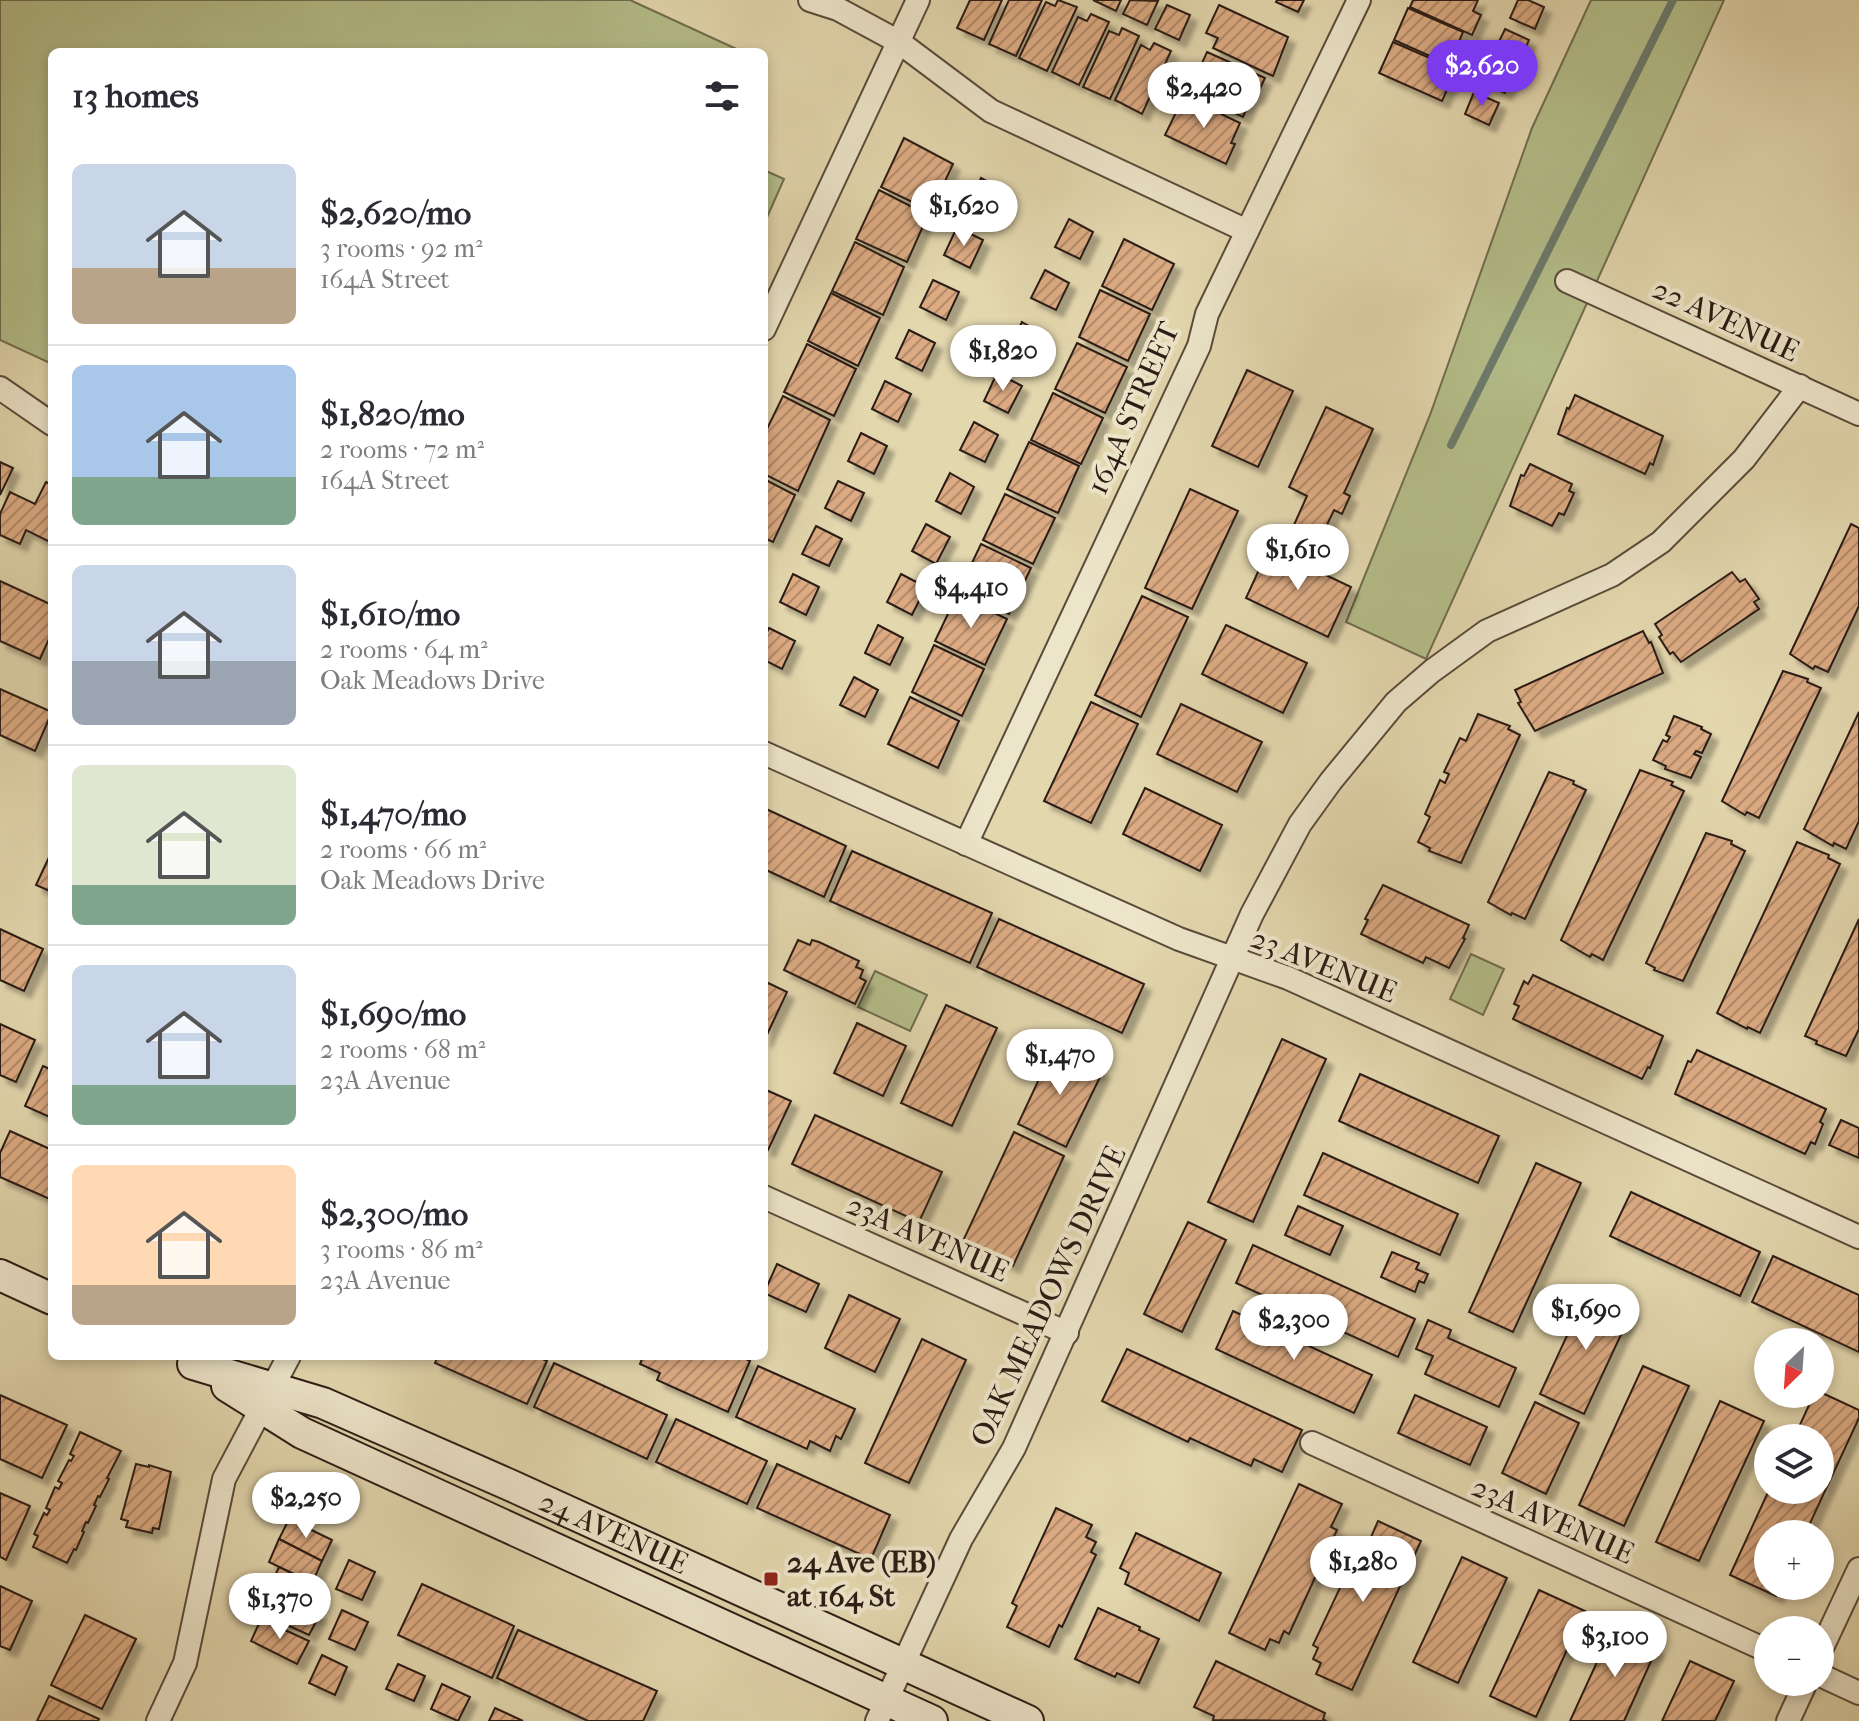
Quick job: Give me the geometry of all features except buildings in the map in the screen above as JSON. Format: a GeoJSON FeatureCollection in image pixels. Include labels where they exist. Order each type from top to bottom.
{"type":"FeatureCollection","features":[{"type":"Feature","properties":{"kind":"main road"},"geometry":{"type":"LineString","coordinates":[[0,1275],[48,1297]]}},
{"type":"Feature","properties":{"kind":"main road","name":"24 AVENUE"},"geometry":{"type":"LineString","coordinates":[[185,1360],[266,1398],[302,1433],[881,1710],[932,1721]]}},
{"type":"Feature","properties":{"kind":"main road","name":"24 AVENUE"},"geometry":{"type":"LineString","coordinates":[[266,1398],[323,1403],[1028,1721]]}},
{"type":"Feature","properties":{"kind":"street"},"geometry":{"type":"LineString","coordinates":[[810,0],[838,9],[899,42],[991,111],[1247,231]]}},
{"type":"Feature","properties":{"kind":"street"},"geometry":{"type":"LineString","coordinates":[[768,320],[918,0]]}},
{"type":"Feature","properties":{"kind":"street","name":"164A STREET"},"geometry":{"type":"LineString","coordinates":[[966,844],[1199,346],[1207,314],[1359,0]]}},
{"type":"Feature","properties":{"kind":"street","name":"22 AVENUE"},"geometry":{"type":"LineString","coordinates":[[1567,281],[1859,414]]}},
{"type":"Feature","properties":{"kind":"street","name":"OAK MEADOWS DRIVE"},"geometry":{"type":"LineString","coordinates":[[881,1710],[961,1539],[1014,1448],[1252,914],[1300,824],[1396,702],[1487,631],[1612,575],[1661,542],[1744,459],[1800,386]]}},
{"type":"Feature","properties":{"kind":"street"},"geometry":{"type":"LineString","coordinates":[[0,388],[48,421]]}},
{"type":"Feature","properties":{"kind":"street","name":"23 AVENUE"},"geometry":{"type":"LineString","coordinates":[[768,755],[1179,939],[1288,978],[1859,1237]]}},
{"type":"Feature","properties":{"kind":"street","name":"23A AVENUE"},"geometry":{"type":"LineString","coordinates":[[768,1199],[1067,1333]]}},
{"type":"Feature","properties":{"kind":"street"},"geometry":{"type":"LineString","coordinates":[[158,1721],[185,1663],[224,1479],[287,1360]]}},
{"type":"Feature","properties":{"kind":"street","name":"23A AVENUE"},"geometry":{"type":"LineString","coordinates":[[1312,1443],[1754,1645]]}},
{"type":"Feature","properties":{"kind":"street"},"geometry":{"type":"LineString","coordinates":[[1834,1622],[1859,1569]]}},
{"type":"Feature","properties":{"kind":"street"},"geometry":{"type":"LineString","coordinates":[[1834,1681],[1859,1693]]}},
{"type":"Feature","properties":{"kind":"street"},"geometry":{"type":"LineString","coordinates":[[1788,1721],[1800,1696]]}},
{"type":"Feature","properties":{"kind":"green space"},"geometry":{"type":"Polygon","coordinates":[[[0,0],[630,0],[734,48],[48,48],[48,362],[0,340],[0,0]]]}},
{"type":"Feature","properties":{"kind":"green space"},"geometry":{"type":"Polygon","coordinates":[[[1591,0],[1724,0],[1426,659],[1346,622],[1430,415],[1532,128],[1591,0]]]}},
{"type":"Feature","properties":{"kind":"green space"},"geometry":{"type":"Polygon","coordinates":[[[768,172],[784,179],[768,215],[768,172]]]}},
{"type":"Feature","properties":{"kind":"green space"},"geometry":{"type":"Polygon","coordinates":[[[1471,954],[1504,969],[1483,1015],[1450,999],[1471,954]]]}},
{"type":"Feature","properties":{"kind":"green space"},"geometry":{"type":"Polygon","coordinates":[[[875,971],[927,995],[910,1031],[858,1007],[875,971]]]}},
{"type":"Feature","properties":{"kind":"waterway"},"geometry":{"type":"LineString","coordinates":[[1451,445],[1673,0]]}},
{"type":"Feature","properties":{"kind":"place","name":"24 Ave (EB) at 164 St"},"geometry":{"type":"Point","coordinates":[771,1579]}}]}
